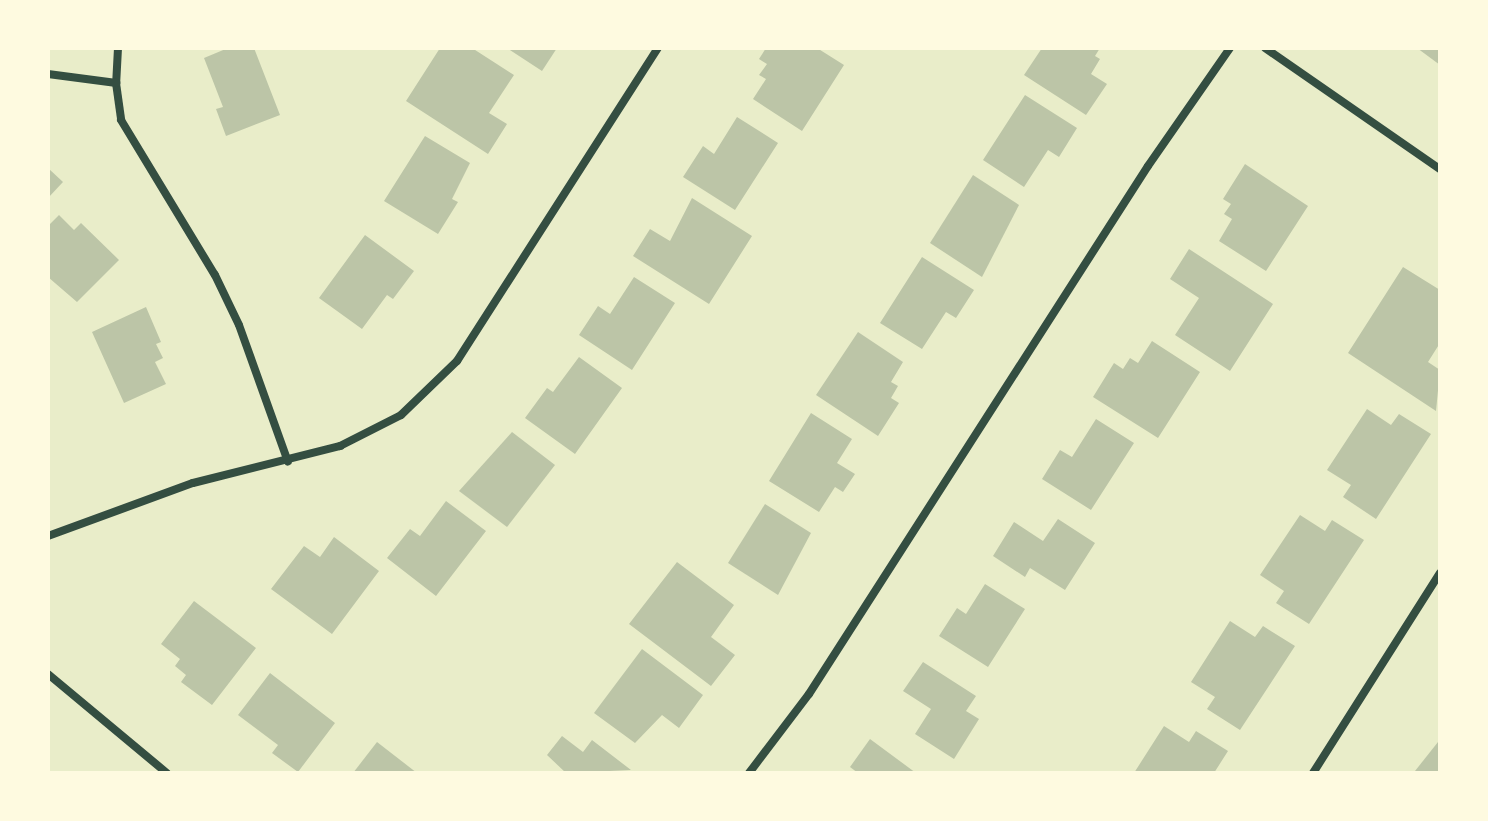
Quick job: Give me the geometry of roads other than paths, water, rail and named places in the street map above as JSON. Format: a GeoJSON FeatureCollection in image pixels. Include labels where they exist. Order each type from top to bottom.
{"type":"FeatureCollection","features":[{"type":"Feature","properties":{"kind":"street"},"geometry":{"type":"LineString","coordinates":[[118,48],[116,83],[128,137],[197,243],[239,325],[288,462]]}},
{"type":"Feature","properties":{"kind":"street"},"geometry":{"type":"LineString","coordinates":[[48,536],[193,483],[288,462],[369,434],[401,415],[457,361],[658,48]]}},
{"type":"Feature","properties":{"kind":"street"},"geometry":{"type":"LineString","coordinates":[[749,773],[809,694],[1148,166],[1230,48]]}},
{"type":"Feature","properties":{"kind":"street"},"geometry":{"type":"LineString","coordinates":[[1265,48],[1440,169]]}},
{"type":"Feature","properties":{"kind":"street"},"geometry":{"type":"LineString","coordinates":[[48,74],[116,83]]}},
{"type":"Feature","properties":{"kind":"street"},"geometry":{"type":"LineString","coordinates":[[1313,773],[1440,573]]}},
{"type":"Feature","properties":{"kind":"street"},"geometry":{"type":"LineString","coordinates":[[48,674],[167,773]]}}]}
